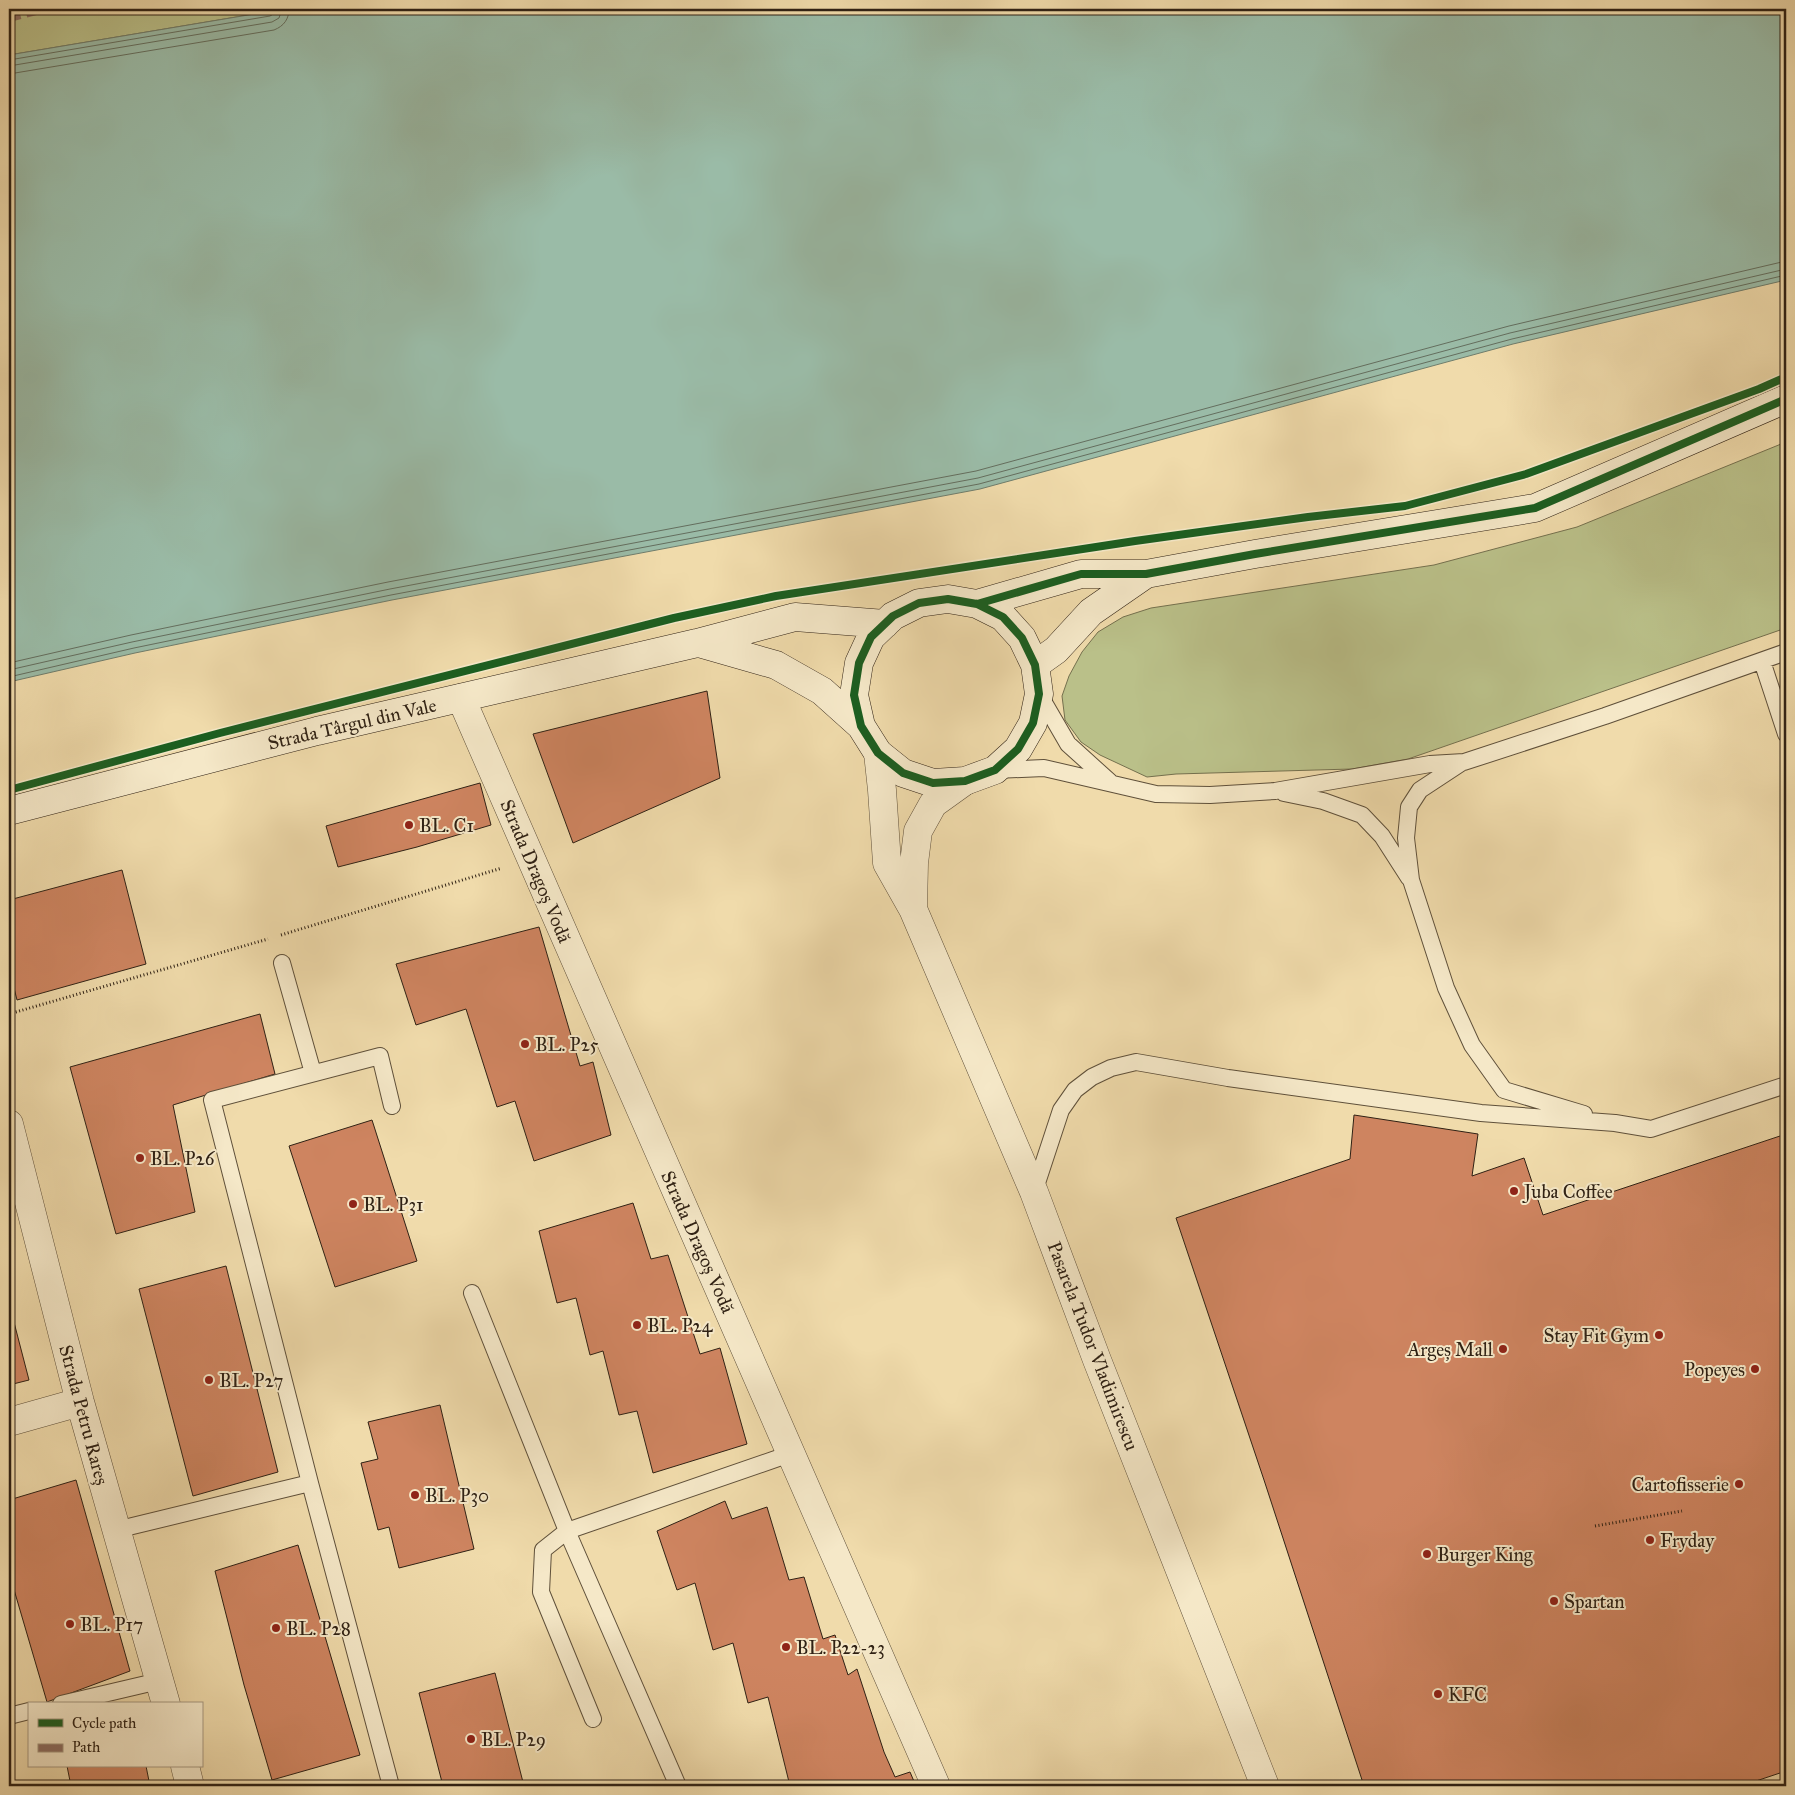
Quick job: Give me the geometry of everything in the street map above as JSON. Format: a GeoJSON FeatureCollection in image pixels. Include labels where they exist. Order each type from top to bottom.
{"type":"FeatureCollection","features":[{"type":"Feature","properties":{"kind":"street","name":"Strada Târgul din Vale"},"geometry":{"type":"LineString","coordinates":[[977,604],[1081,574],[1146,574],[1535,508],[1786,399]]}},
{"type":"Feature","properties":{"kind":"street","name":"Strada Târgul din Vale"},"geometry":{"type":"LineString","coordinates":[[1035,665],[1056,650],[1090,612],[1146,574]]}},
{"type":"Feature","properties":{"kind":"street","name":"Strada Târgul din Vale"},"geometry":{"type":"LineString","coordinates":[[697,643],[776,665],[822,692],[861,726],[878,753],[903,773],[933,783],[965,782],[995,770],[1018,749],[1033,723],[1039,694],[1035,665],[1022,638],[1003,617],[977,604],[948,599],[919,603],[892,616],[871,637],[858,663],[854,695],[861,726]]}},
{"type":"Feature","properties":{"kind":"street","name":"Strada Târgul din Vale"},"geometry":{"type":"LineString","coordinates":[[9,811],[317,731],[697,643],[795,617],[885,624]]}},
{"type":"Feature","properties":{"kind":"street","name":"Strada Dragoș Vodă"},"geometry":{"type":"LineString","coordinates":[[461,698],[936,1786]]}},
{"type":"Feature","properties":{"kind":"street","name":"Pasarela Tudor Vladimirescu"},"geometry":{"type":"LineString","coordinates":[[878,753],[887,863],[913,909],[1034,1192],[1097,1360],[1265,1786]]}},
{"type":"Feature","properties":{"kind":"street","name":"Pasarela Tudor Vladimirescu"},"geometry":{"type":"LineString","coordinates":[[913,909],[914,863],[918,831],[933,804],[965,782]]}},
{"type":"Feature","properties":{"kind":"street","name":"Strada Petru Rareș"},"geometry":{"type":"LineString","coordinates":[[9,1124],[80,1402],[163,1692]]}},
{"type":"Feature","properties":{"kind":"street"},"geometry":{"type":"LineString","coordinates":[[9,1422],[80,1402]]}},
{"type":"Feature","properties":{"kind":"street"},"geometry":{"type":"LineString","coordinates":[[186,1768],[190,1786]]}},
{"type":"Feature","properties":{"kind":"lane"},"geometry":{"type":"LineString","coordinates":[[995,770],[1044,768],[1156,794],[1210,795],[1275,791],[1430,764],[1464,762],[1579,725],[1786,652]]}},
{"type":"Feature","properties":{"kind":"lane"},"geometry":{"type":"LineString","coordinates":[[1762,661],[1786,734]]}},
{"type":"Feature","properties":{"kind":"lane"},"geometry":{"type":"LineString","coordinates":[[1039,694],[1068,744],[1112,784]]}},
{"type":"Feature","properties":{"kind":"lane"},"geometry":{"type":"LineString","coordinates":[[1464,762],[1420,790],[1409,807],[1406,838],[1411,880],[1446,988],[1472,1045],[1504,1090],[1615,1123],[1651,1130],[1786,1085]]}},
{"type":"Feature","properties":{"kind":"lane"},"geometry":{"type":"LineString","coordinates":[[1275,791],[1323,801],[1362,815],[1382,836],[1411,880]]}},
{"type":"Feature","properties":{"kind":"lane"},"geometry":{"type":"LineString","coordinates":[[282,963],[313,1073]]}},
{"type":"Feature","properties":{"kind":"lane"},"geometry":{"type":"LineString","coordinates":[[390,1786],[212,1100],[380,1056],[392,1106]]}},
{"type":"Feature","properties":{"kind":"lane"},"geometry":{"type":"LineString","coordinates":[[1034,1192],[1061,1110],[1075,1090],[1092,1077],[1112,1068],[1136,1062],[1228,1078],[1481,1112],[1615,1123]]}},
{"type":"Feature","properties":{"kind":"lane"},"geometry":{"type":"LineString","coordinates":[[472,1292],[567,1531],[678,1786]]}},
{"type":"Feature","properties":{"kind":"lane"},"geometry":{"type":"LineString","coordinates":[[592,1719],[541,1592],[543,1550],[567,1531],[790,1454]]}},
{"type":"Feature","properties":{"kind":"lane"},"geometry":{"type":"LineString","coordinates":[[116,1530],[310,1483]]}},
{"type":"Feature","properties":{"kind":"lane"},"geometry":{"type":"LineString","coordinates":[[77,1702],[163,1692]]}},
{"type":"Feature","properties":{"kind":"lane"},"geometry":{"type":"LineString","coordinates":[[9,1716],[28,1711]]}},
{"type":"Feature","properties":{"kind":"path"},"geometry":{"type":"LineString","coordinates":[[1595,1526],[1682,1511]]}},
{"type":"Feature","properties":{"kind":"green space"},"geometry":{"type":"Polygon","coordinates":[[[9,9],[284,9],[9,55],[9,9]]]}},
{"type":"Feature","properties":{"kind":"green space"},"geometry":{"type":"Polygon","coordinates":[[[1786,442],[1786,628],[1408,759],[1352,769],[1176,774],[1147,777],[1100,755],[1081,742],[1065,720],[1062,696],[1069,676],[1082,652],[1098,632],[1123,617],[1151,608],[1434,565],[1577,527],[1786,442]]]}},
{"type":"Feature","properties":{"kind":"water"},"geometry":{"type":"Polygon","coordinates":[[[284,9],[1786,9],[1786,280],[1513,344],[980,489],[392,600],[135,653],[9,682],[9,55],[284,9]]]}},
{"type":"Feature","properties":{"kind":"building"},"geometry":{"type":"Polygon","coordinates":[[[707,691],[720,778],[573,843],[533,734],[707,691]]]}},
{"type":"Feature","properties":{"kind":"building","name":"BL. C1"},"geometry":{"type":"Polygon","coordinates":[[[480,783],[491,825],[417,847],[338,867],[326,826],[480,783]]]}},
{"type":"Feature","properties":{"kind":"building"},"geometry":{"type":"Polygon","coordinates":[[[122,870],[146,964],[17,1000],[9,968],[9,900],[122,870]]]}},
{"type":"Feature","properties":{"kind":"building","name":"BL. P25"},"geometry":{"type":"Polygon","coordinates":[[[539,927],[580,1066],[593,1062],[611,1135],[534,1161],[515,1101],[497,1107],[466,1009],[416,1025],[396,964],[539,927]]]}},
{"type":"Feature","properties":{"kind":"building","name":"BL. P26"},"geometry":{"type":"Polygon","coordinates":[[[260,1014],[275,1074],[173,1105],[195,1212],[116,1234],[70,1067],[260,1014]]]}},
{"type":"Feature","properties":{"kind":"building","name":"Argeș Mall"},"geometry":{"type":"Polygon","coordinates":[[[1354,1115],[1478,1134],[1472,1176],[1524,1158],[1543,1215],[1786,1134],[1786,1771],[1741,1786],[1364,1786],[1176,1218],[1350,1159],[1354,1115]]]}},
{"type":"Feature","properties":{"kind":"building","name":"BL. P31"},"geometry":{"type":"Polygon","coordinates":[[[372,1120],[417,1261],[335,1287],[289,1146],[372,1120]]]}},
{"type":"Feature","properties":{"kind":"building","name":"BL. P24"},"geometry":{"type":"Polygon","coordinates":[[[633,1203],[651,1259],[668,1255],[700,1354],[720,1348],[747,1444],[653,1473],[637,1411],[619,1415],[603,1351],[590,1355],[576,1298],[557,1303],[539,1231],[633,1203]]]}},
{"type":"Feature","properties":{"kind":"building","name":"BL. P27"},"geometry":{"type":"Polygon","coordinates":[[[226,1266],[278,1472],[193,1496],[139,1289],[226,1266]]]}},
{"type":"Feature","properties":{"kind":"building"},"geometry":{"type":"Polygon","coordinates":[[[9,1303],[29,1380],[9,1385],[9,1303]]]}},
{"type":"Feature","properties":{"kind":"building","name":"BL. P30"},"geometry":{"type":"Polygon","coordinates":[[[440,1405],[474,1549],[399,1568],[389,1527],[378,1530],[361,1463],[378,1459],[368,1422],[440,1405]]]}},
{"type":"Feature","properties":{"kind":"building","name":"BL. P17"},"geometry":{"type":"Polygon","coordinates":[[[76,1480],[130,1671],[47,1702],[9,1577],[9,1500],[76,1480]]]}},
{"type":"Feature","properties":{"kind":"building","name":"BL. P22-23"},"geometry":{"type":"Polygon","coordinates":[[[725,1501],[732,1519],[767,1507],[789,1580],[804,1577],[823,1639],[835,1635],[848,1675],[857,1669],[884,1752],[895,1777],[910,1772],[916,1786],[790,1786],[768,1697],[748,1703],[733,1643],[713,1650],[695,1583],[677,1590],[657,1531],[725,1501]]]}},
{"type":"Feature","properties":{"kind":"building","name":"BL. P28"},"geometry":{"type":"Polygon","coordinates":[[[298,1545],[360,1755],[272,1780],[244,1685],[215,1571],[298,1545]]]}},
{"type":"Feature","properties":{"kind":"building","name":"BL. P29"},"geometry":{"type":"Polygon","coordinates":[[[495,1673],[524,1786],[443,1786],[419,1693],[495,1673]]]}},
{"type":"Feature","properties":{"kind":"building"},"geometry":{"type":"Polygon","coordinates":[[[67,1768],[146,1768],[150,1786],[71,1786],[67,1768]]]}},
{"type":"Feature","properties":{"kind":"marked path"},"geometry":{"type":"LineString","coordinates":[[9,19],[48,9]]}},
{"type":"Feature","properties":{"kind":"cycle path"},"geometry":{"type":"LineString","coordinates":[[9,790],[220,733],[674,618],[776,596],[1135,541],[1308,517],[1405,506],[1526,474],[1759,389],[1786,377]]}},
{"type":"Feature","properties":{"kind":"cycle path"},"geometry":{"type":"LineString","coordinates":[[977,604],[1003,617],[1022,638],[1035,665],[1039,694],[1033,723],[1018,749],[995,770],[965,781],[933,783],[903,773],[878,753],[861,726],[854,695],[859,663],[871,637],[893,616],[919,603],[948,599],[977,604],[1081,574],[1146,574],[1535,508],[1786,399]]}},
{"type":"Feature","properties":{"kind":"place","name":"BL. C1"},"geometry":{"type":"Point","coordinates":[409,825]}},
{"type":"Feature","properties":{"kind":"place","name":"BL. P25"},"geometry":{"type":"Point","coordinates":[525,1044]}},
{"type":"Feature","properties":{"kind":"place","name":"BL. P26"},"geometry":{"type":"Point","coordinates":[140,1158]}},
{"type":"Feature","properties":{"kind":"place","name":"Juba Coffee"},"geometry":{"type":"Point","coordinates":[1514,1191]}},
{"type":"Feature","properties":{"kind":"place","name":"BL. P31"},"geometry":{"type":"Point","coordinates":[353,1204]}},
{"type":"Feature","properties":{"kind":"place","name":"BL. P24"},"geometry":{"type":"Point","coordinates":[637,1325]}},
{"type":"Feature","properties":{"kind":"place","name":"Stay Fit Gym"},"geometry":{"type":"Point","coordinates":[1659,1335]}},
{"type":"Feature","properties":{"kind":"place","name":"Argeș Mall"},"geometry":{"type":"Point","coordinates":[1503,1349]}},
{"type":"Feature","properties":{"kind":"place","name":"Popeyes"},"geometry":{"type":"Point","coordinates":[1755,1369]}},
{"type":"Feature","properties":{"kind":"place","name":"BL. P27"},"geometry":{"type":"Point","coordinates":[209,1380]}},
{"type":"Feature","properties":{"kind":"place","name":"Cartofisserie"},"geometry":{"type":"Point","coordinates":[1739,1484]}},
{"type":"Feature","properties":{"kind":"place","name":"BL. P30"},"geometry":{"type":"Point","coordinates":[415,1495]}},
{"type":"Feature","properties":{"kind":"place","name":"Fryday"},"geometry":{"type":"Point","coordinates":[1650,1540]}},
{"type":"Feature","properties":{"kind":"place","name":"Burger King"},"geometry":{"type":"Point","coordinates":[1427,1554]}},
{"type":"Feature","properties":{"kind":"place","name":"Spartan"},"geometry":{"type":"Point","coordinates":[1554,1601]}},
{"type":"Feature","properties":{"kind":"place","name":"BL. P17"},"geometry":{"type":"Point","coordinates":[70,1624]}},
{"type":"Feature","properties":{"kind":"place","name":"BL. P28"},"geometry":{"type":"Point","coordinates":[276,1628]}},
{"type":"Feature","properties":{"kind":"place","name":"BL. P22-23"},"geometry":{"type":"Point","coordinates":[786,1647]}},
{"type":"Feature","properties":{"kind":"place","name":"KFC"},"geometry":{"type":"Point","coordinates":[1438,1694]}},
{"type":"Feature","properties":{"kind":"place","name":"BL. P29"},"geometry":{"type":"Point","coordinates":[471,1739]}}]}
